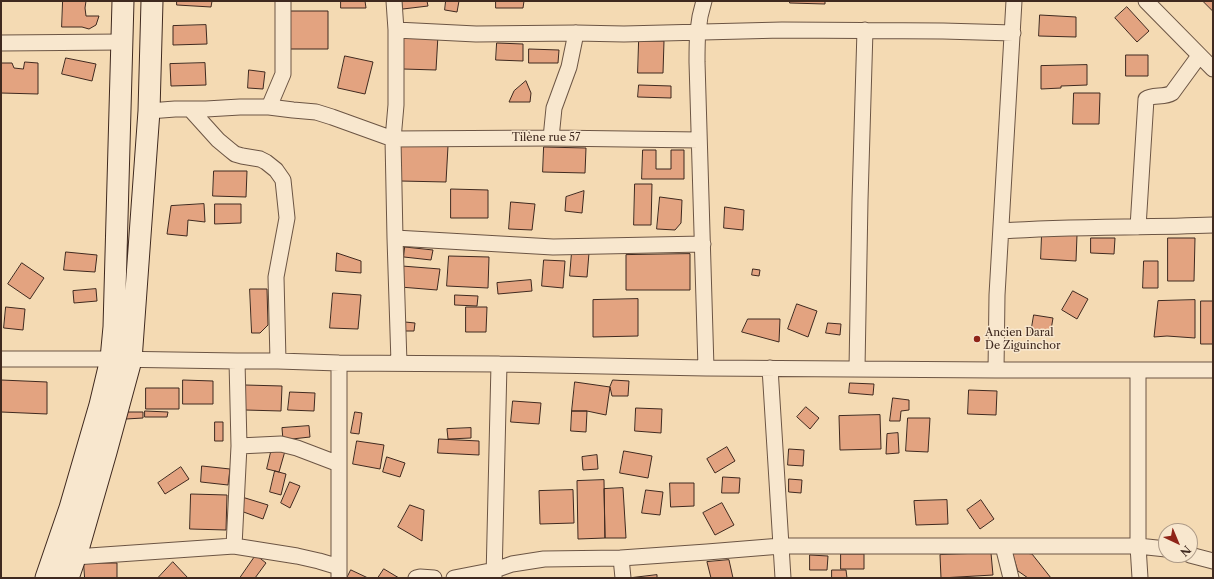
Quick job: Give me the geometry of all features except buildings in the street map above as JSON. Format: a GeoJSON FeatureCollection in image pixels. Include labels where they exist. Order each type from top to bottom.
{"type":"FeatureCollection","features":[{"type":"Feature","properties":{"kind":"street"},"geometry":{"type":"LineString","coordinates":[[46,578],[72,500],[100,405],[120,359],[114,319],[123,1]]}},
{"type":"Feature","properties":{"kind":"street"},"geometry":{"type":"LineString","coordinates":[[68,578],[106,452],[120,359],[149,111],[152,1]]}},
{"type":"Feature","properties":{"kind":"street"},"geometry":{"type":"LineString","coordinates":[[270,107],[283,74],[283,1]]}},
{"type":"Feature","properties":{"kind":"street"},"geometry":{"type":"LineString","coordinates":[[394,1],[396,30],[396,105],[393,139],[399,363]]}},
{"type":"Feature","properties":{"kind":"street"},"geometry":{"type":"LineString","coordinates":[[704,1],[697,32],[706,368]]}},
{"type":"Feature","properties":{"kind":"street"},"geometry":{"type":"LineString","coordinates":[[996,370],[997,295],[1002,231],[1014,1]]}},
{"type":"Feature","properties":{"kind":"street"},"geometry":{"type":"LineString","coordinates":[[1152,3],[1199,56],[1213,69]]}},
{"type":"Feature","properties":{"kind":"street"},"geometry":{"type":"LineString","coordinates":[[396,30],[476,34],[624,34],[865,30],[1013,33]]}},
{"type":"Feature","properties":{"kind":"street"},"geometry":{"type":"LineString","coordinates":[[857,368],[865,30]]}},
{"type":"Feature","properties":{"kind":"street"},"geometry":{"type":"LineString","coordinates":[[551,138],[554,108],[569,67],[576,33]]}},
{"type":"Feature","properties":{"kind":"street"},"geometry":{"type":"LineString","coordinates":[[1,43],[122,42]]}},
{"type":"Feature","properties":{"kind":"street"},"geometry":{"type":"LineString","coordinates":[[1138,227],[1146,100],[1148,97],[1166,96],[1172,92],[1199,56]]}},
{"type":"Feature","properties":{"kind":"street"},"geometry":{"type":"LineString","coordinates":[[149,111],[270,107],[316,112],[393,139]]}},
{"type":"Feature","properties":{"kind":"street"},"geometry":{"type":"LineString","coordinates":[[190,109],[218,140],[235,154],[260,159],[266,162],[276,170],[283,180],[287,218],[276,277],[278,361]]}},
{"type":"Feature","properties":{"kind":"street","name":"Tilène rue 57"},"geometry":{"type":"LineString","coordinates":[[393,139],[551,138],[699,140]]}},
{"type":"Feature","properties":{"kind":"street"},"geometry":{"type":"LineString","coordinates":[[1002,231],[1046,228],[1213,225]]}},
{"type":"Feature","properties":{"kind":"street"},"geometry":{"type":"LineString","coordinates":[[395,238],[553,247],[703,244]]}},
{"type":"Feature","properties":{"kind":"street"},"geometry":{"type":"LineString","coordinates":[[1,359],[120,359],[237,362],[278,361],[706,368],[1213,370]]}},
{"type":"Feature","properties":{"kind":"street"},"geometry":{"type":"LineString","coordinates":[[234,546],[238,446],[237,362]]}},
{"type":"Feature","properties":{"kind":"street"},"geometry":{"type":"LineString","coordinates":[[339,363],[339,572]]}},
{"type":"Feature","properties":{"kind":"street"},"geometry":{"type":"LineString","coordinates":[[494,574],[500,364]]}},
{"type":"Feature","properties":{"kind":"street"},"geometry":{"type":"LineString","coordinates":[[770,368],[783,578]]}},
{"type":"Feature","properties":{"kind":"street"},"geometry":{"type":"LineString","coordinates":[[1138,370],[1138,546],[1140,578]]}},
{"type":"Feature","properties":{"kind":"street"},"geometry":{"type":"LineString","coordinates":[[238,446],[281,444],[297,448],[339,464]]}},
{"type":"Feature","properties":{"kind":"street"},"geometry":{"type":"LineString","coordinates":[[75,557],[234,546],[320,561],[339,572]]}},
{"type":"Feature","properties":{"kind":"street"},"geometry":{"type":"LineString","coordinates":[[454,578],[494,574],[512,564],[544,560],[621,558],[781,546],[1138,546],[1158,549]]}},
{"type":"Feature","properties":{"kind":"street"},"geometry":{"type":"LineString","coordinates":[[1003,546],[1011,578]]}},
{"type":"Feature","properties":{"kind":"street"},"geometry":{"type":"LineString","coordinates":[[1198,557],[1213,561]]}},
{"type":"Feature","properties":{"kind":"street"},"geometry":{"type":"LineString","coordinates":[[621,558],[623,578]]}},
{"type":"Feature","properties":{"kind":"street"},"geometry":{"type":"LineString","coordinates":[[416,578],[434,578]]}},
{"type":"Feature","properties":{"kind":"place","name":"Ancien Daral De Ziguinchor"},"geometry":{"type":"Point","coordinates":[977,339]}}]}
